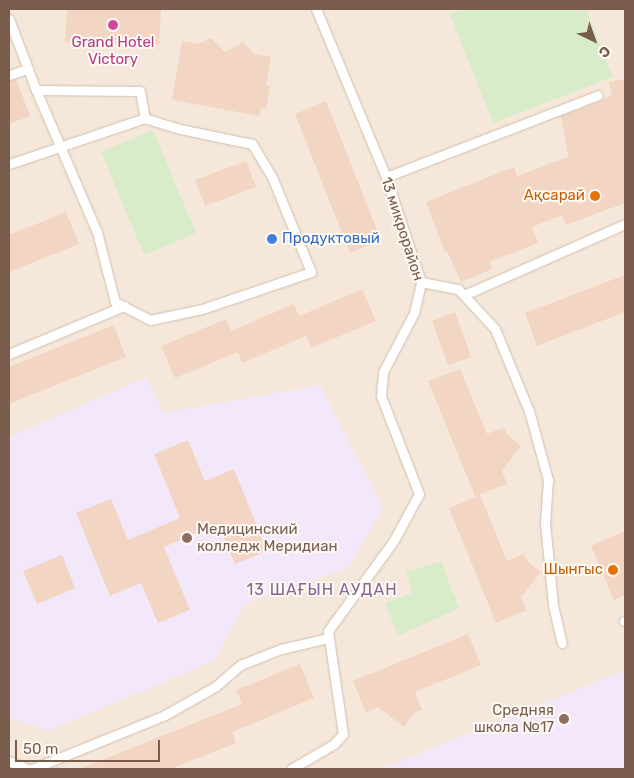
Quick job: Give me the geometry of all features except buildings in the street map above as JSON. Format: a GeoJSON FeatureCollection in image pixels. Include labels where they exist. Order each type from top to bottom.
{"type":"FeatureCollection","features":[{"type":"Feature","properties":{"kind":"lane","name":"13 микрорайон"},"geometry":{"type":"LineString","coordinates":[[316,9],[386,177],[421,282],[414,313],[383,372],[381,396],[419,494],[394,540],[328,631],[328,638]]}},
{"type":"Feature","properties":{"kind":"lane"},"geometry":{"type":"LineString","coordinates":[[9,19],[36,90],[62,145],[96,232],[114,302],[150,320],[202,309],[311,272],[272,177],[252,144],[145,118],[62,145],[9,164]]}},
{"type":"Feature","properties":{"kind":"lane"},"geometry":{"type":"LineString","coordinates":[[9,75],[28,69]]}},
{"type":"Feature","properties":{"kind":"lane"},"geometry":{"type":"LineString","coordinates":[[36,90],[140,91],[145,118]]}},
{"type":"Feature","properties":{"kind":"lane"},"geometry":{"type":"LineString","coordinates":[[386,177],[598,95]]}},
{"type":"Feature","properties":{"kind":"lane"},"geometry":{"type":"LineString","coordinates":[[464,295],[625,224]]}},
{"type":"Feature","properties":{"kind":"lane"},"geometry":{"type":"LineString","coordinates":[[421,282],[458,289],[495,329],[529,411],[548,480],[545,522],[553,605],[562,643]]}},
{"type":"Feature","properties":{"kind":"lane"},"geometry":{"type":"LineString","coordinates":[[9,354],[124,306]]}},
{"type":"Feature","properties":{"kind":"lane"},"geometry":{"type":"LineString","coordinates":[[9,761],[30,769],[165,715],[216,686],[240,665],[282,649],[328,638],[343,734],[334,744],[292,769]]}},
{"type":"Feature","properties":{"kind":"shaded area","name":"13 ШАҒЫН АУДАН"},"geometry":{"type":"Polygon","coordinates":[[[9,9],[625,9],[625,769],[9,769],[9,9]]]}},
{"type":"Feature","properties":{"kind":"shaded area","name":"Медицинский колледж Меридиан"},"geometry":{"type":"Polygon","coordinates":[[[147,377],[163,413],[320,385],[383,508],[348,568],[245,604],[214,661],[48,731],[9,718],[9,437],[147,377]]]}},
{"type":"Feature","properties":{"kind":"shaded area","name":"Средняя школа №17"},"geometry":{"type":"Polygon","coordinates":[[[625,670],[625,769],[381,769],[625,670]]]}},
{"type":"Feature","properties":{"kind":"green space"},"geometry":{"type":"Polygon","coordinates":[[[465,9],[586,9],[613,77],[493,123],[450,14],[465,9]]]}},
{"type":"Feature","properties":{"kind":"green space"},"geometry":{"type":"Polygon","coordinates":[[[153,130],[196,233],[144,255],[101,152],[153,130]]]}},
{"type":"Feature","properties":{"kind":"green space"},"geometry":{"type":"Polygon","coordinates":[[[441,561],[459,608],[398,636],[385,603],[413,593],[406,572],[441,561]]]}},
{"type":"Feature","properties":{"kind":"place","name":"Grand Hotel Victory"},"geometry":{"type":"Point","coordinates":[113,25]}},
{"type":"Feature","properties":{"kind":"place","name":"Ақсарай"},"geometry":{"type":"Point","coordinates":[595,196]}},
{"type":"Feature","properties":{"kind":"place","name":"Продуктовый"},"geometry":{"type":"Point","coordinates":[272,239]}},
{"type":"Feature","properties":{"kind":"place","name":"Медицинский колледж Меридиан"},"geometry":{"type":"Point","coordinates":[187,538]}},
{"type":"Feature","properties":{"kind":"place","name":"Шынгыс"},"geometry":{"type":"Point","coordinates":[613,570]}},
{"type":"Feature","properties":{"kind":"place","name":"Средняя школа №17"},"geometry":{"type":"Point","coordinates":[564,719]}},
{"type":"Feature","properties":{"kind":"district","name":"13 ШАҒЫН АУДАН"},"geometry":{"type":"Point","coordinates":[322,590]}}]}
